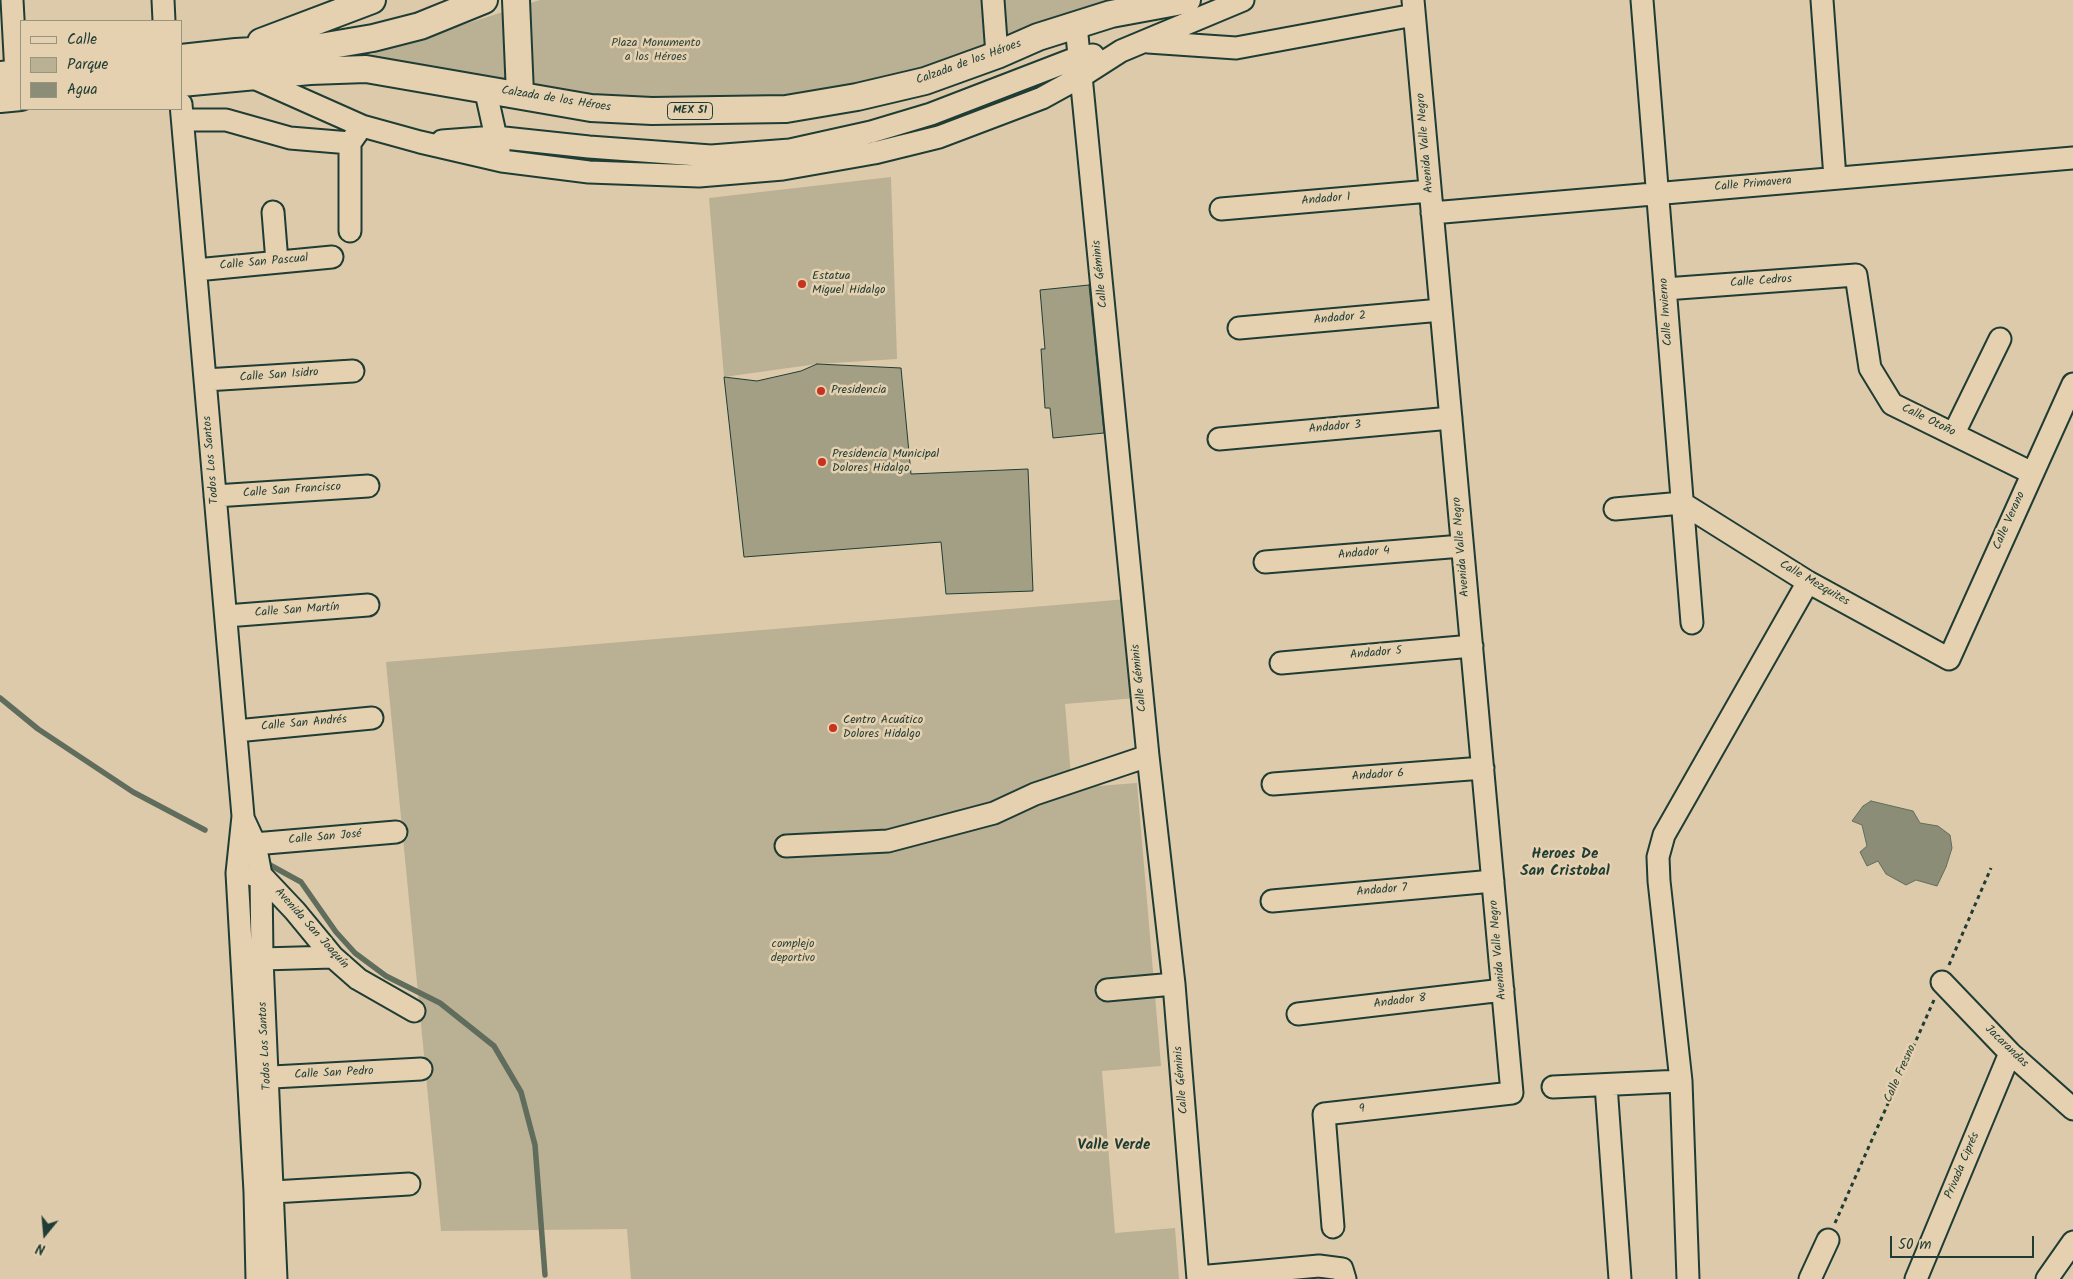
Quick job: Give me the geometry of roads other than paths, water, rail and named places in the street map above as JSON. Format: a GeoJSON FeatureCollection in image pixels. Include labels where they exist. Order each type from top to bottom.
{"type":"FeatureCollection","features":[{"type":"Feature","properties":{"kind":"main road"},"geometry":{"type":"LineString","coordinates":[[182,58],[320,47],[373,38],[420,26],[484,0]]}},
{"type":"Feature","properties":{"kind":"main road"},"geometry":{"type":"LineString","coordinates":[[516,0],[520,94]]}},
{"type":"Feature","properties":{"kind":"main road","name":"Calzada de los Héroes"},"geometry":{"type":"LineString","coordinates":[[182,83],[254,78],[310,71],[366,69],[520,94],[591,108],[652,112],[786,109],[857,97],[925,81],[997,55],[1038,37],[1111,14],[1187,0]]}},
{"type":"Feature","properties":{"kind":"main road"},"geometry":{"type":"LineString","coordinates":[[182,72],[183,68],[193,61],[227,53],[357,3]]}},
{"type":"Feature","properties":{"kind":"main road"},"geometry":{"type":"LineString","coordinates":[[0,99],[15,80]]}},
{"type":"Feature","properties":{"kind":"street"},"geometry":{"type":"LineString","coordinates":[[12,0],[15,80]]}},
{"type":"Feature","properties":{"kind":"street"},"geometry":{"type":"LineString","coordinates":[[163,0],[164,20]]}},
{"type":"Feature","properties":{"kind":"street"},"geometry":{"type":"LineString","coordinates":[[993,0],[997,55]]}},
{"type":"Feature","properties":{"kind":"street"},"geometry":{"type":"LineString","coordinates":[[420,142],[495,137],[589,147],[711,156],[790,150],[871,132],[1080,67],[1242,0]]}},
{"type":"Feature","properties":{"kind":"street","name":"Calle Invierno"},"geometry":{"type":"LineString","coordinates":[[1642,0],[1692,623]]}},
{"type":"Feature","properties":{"kind":"street"},"geometry":{"type":"LineString","coordinates":[[1822,0],[1835,178]]}},
{"type":"Feature","properties":{"kind":"street"},"geometry":{"type":"LineString","coordinates":[[1142,42],[1236,48],[1413,7]]}},
{"type":"Feature","properties":{"kind":"street","name":"Avenida Valle Negro"},"geometry":{"type":"LineString","coordinates":[[1413,7],[1512,1093]]}},
{"type":"Feature","properties":{"kind":"street","name":"Calle Géminis"},"geometry":{"type":"LineString","coordinates":[[1076,25],[1148,756],[1174,984],[1198,1278]]}},
{"type":"Feature","properties":{"kind":"street"},"geometry":{"type":"LineString","coordinates":[[182,112],[226,120],[290,138],[356,135],[420,142],[502,161],[589,172],[699,176],[783,169],[874,153],[939,137],[1042,98],[1080,67]]}},
{"type":"Feature","properties":{"kind":"street"},"geometry":{"type":"LineString","coordinates":[[254,78],[356,135]]}},
{"type":"Feature","properties":{"kind":"street"},"geometry":{"type":"LineString","coordinates":[[485,88],[502,161]]}},
{"type":"Feature","properties":{"kind":"street","name":"Todos Los Santos"},"geometry":{"type":"LineString","coordinates":[[182,112],[242,816],[247,845],[261,875],[262,958],[255,1192],[257,1279]]}},
{"type":"Feature","properties":{"kind":"street"},"geometry":{"type":"LineString","coordinates":[[931,114],[939,137]]}},
{"type":"Feature","properties":{"kind":"street"},"geometry":{"type":"LineString","coordinates":[[350,231],[356,135]]}},
{"type":"Feature","properties":{"kind":"street"},"geometry":{"type":"LineString","coordinates":[[589,147],[589,172]]}},
{"type":"Feature","properties":{"kind":"street","name":"Calle Primavera"},"geometry":{"type":"LineString","coordinates":[[1432,213],[2073,158]]}},
{"type":"Feature","properties":{"kind":"street","name":"Andador 1"},"geometry":{"type":"LineString","coordinates":[[1221,209],[1430,191]]}},
{"type":"Feature","properties":{"kind":"street"},"geometry":{"type":"LineString","coordinates":[[274,212],[277,262]]}},
{"type":"Feature","properties":{"kind":"street","name":"Calle San Pascual"},"geometry":{"type":"LineString","coordinates":[[196,270],[332,257]]}},
{"type":"Feature","properties":{"kind":"street","name":"Calle Cedros"},"geometry":{"type":"LineString","coordinates":[[1666,289],[1856,276]]}},
{"type":"Feature","properties":{"kind":"street","name":"Calle Otoño"},"geometry":{"type":"LineString","coordinates":[[1856,276],[1870,368],[1892,404],[2032,473]]}},
{"type":"Feature","properties":{"kind":"street","name":"Andador 2"},"geometry":{"type":"LineString","coordinates":[[1239,328],[1441,310]]}},
{"type":"Feature","properties":{"kind":"street"},"geometry":{"type":"LineString","coordinates":[[1954,433],[2000,339]]}},
{"type":"Feature","properties":{"kind":"street","name":"Calle San Isidro"},"geometry":{"type":"LineString","coordinates":[[206,380],[353,371]]}},
{"type":"Feature","properties":{"kind":"street","name":"Calle Verano"},"geometry":{"type":"LineString","coordinates":[[1949,659],[2073,384]]}},
{"type":"Feature","properties":{"kind":"street","name":"Andador 3"},"geometry":{"type":"LineString","coordinates":[[1219,439],[1451,418]]}},
{"type":"Feature","properties":{"kind":"street","name":"Calle San Francisco"},"geometry":{"type":"LineString","coordinates":[[216,496],[368,486]]}},
{"type":"Feature","properties":{"kind":"street"},"geometry":{"type":"LineString","coordinates":[[1615,510],[1682,503]]}},
{"type":"Feature","properties":{"kind":"street","name":"Calle Mezquites"},"geometry":{"type":"LineString","coordinates":[[1682,503],[1808,582],[1949,659]]}},
{"type":"Feature","properties":{"kind":"street","name":"Andador 4"},"geometry":{"type":"LineString","coordinates":[[1265,562],[1462,546]]}},
{"type":"Feature","properties":{"kind":"street"},"geometry":{"type":"LineString","coordinates":[[1688,1279],[1681,1081],[1658,857],[1664,835],[1808,582]]}},
{"type":"Feature","properties":{"kind":"street","name":"Calle San Martín"},"geometry":{"type":"LineString","coordinates":[[226,616],[368,605]]}},
{"type":"Feature","properties":{"kind":"street","name":"Andador 5"},"geometry":{"type":"LineString","coordinates":[[1281,663],[1472,646]]}},
{"type":"Feature","properties":{"kind":"street","name":"Calle San Andrés"},"geometry":{"type":"LineString","coordinates":[[236,731],[372,718]]}},
{"type":"Feature","properties":{"kind":"street"},"geometry":{"type":"LineString","coordinates":[[786,846],[888,841],[994,813],[1035,794],[1148,756]]}},
{"type":"Feature","properties":{"kind":"street","name":"Andador 6"},"geometry":{"type":"LineString","coordinates":[[1273,784],[1483,768]]}},
{"type":"Feature","properties":{"kind":"street","name":"Calle San José"},"geometry":{"type":"LineString","coordinates":[[247,845],[396,832]]}},
{"type":"Feature","properties":{"kind":"street","name":"Todos Los Santos"},"geometry":{"type":"LineString","coordinates":[[247,845],[237,873],[258,1078],[274,1192],[276,1279]]}},
{"type":"Feature","properties":{"kind":"street"},"geometry":{"type":"LineString","coordinates":[[237,873],[261,875]]}},
{"type":"Feature","properties":{"kind":"street","name":"Avenida San Joaquín"},"geometry":{"type":"LineString","coordinates":[[261,875],[333,956],[358,979],[414,1011]]}},
{"type":"Feature","properties":{"kind":"street","name":"Andador 7"},"geometry":{"type":"LineString","coordinates":[[1272,901],[1493,881]]}},
{"type":"Feature","properties":{"kind":"street"},"geometry":{"type":"LineString","coordinates":[[262,958],[333,956]]}},
{"type":"Feature","properties":{"kind":"street","name":"Jacarandas"},"geometry":{"type":"LineString","coordinates":[[1942,982],[2010,1053],[2073,1109]]}},
{"type":"Feature","properties":{"kind":"street"},"geometry":{"type":"LineString","coordinates":[[1107,990],[1174,984]]}},
{"type":"Feature","properties":{"kind":"street","name":"Andador 8"},"geometry":{"type":"LineString","coordinates":[[1298,1014],[1503,990]]}},
{"type":"Feature","properties":{"kind":"street","name":"Privada Ciprés"},"geometry":{"type":"LineString","coordinates":[[1916,1279],[2010,1053]]}},
{"type":"Feature","properties":{"kind":"street","name":"Calle San Pedro"},"geometry":{"type":"LineString","coordinates":[[258,1078],[421,1069]]}},
{"type":"Feature","properties":{"kind":"street"},"geometry":{"type":"LineString","coordinates":[[1553,1087],[1681,1081]]}},
{"type":"Feature","properties":{"kind":"street"},"geometry":{"type":"LineString","coordinates":[[1606,1085],[1620,1279]]}},
{"type":"Feature","properties":{"kind":"street","name":"9"},"geometry":{"type":"LineString","coordinates":[[1333,1227],[1324,1114],[1512,1093]]}},
{"type":"Feature","properties":{"kind":"street"},"geometry":{"type":"LineString","coordinates":[[274,1192],[409,1184]]}},
{"type":"Feature","properties":{"kind":"street"},"geometry":{"type":"LineString","coordinates":[[1810,1279],[1828,1240]]}},
{"type":"Feature","properties":{"kind":"street"},"geometry":{"type":"LineString","coordinates":[[2047,1279],[2073,1242]]}},
{"type":"Feature","properties":{"kind":"street"},"geometry":{"type":"LineString","coordinates":[[1198,1278],[1319,1266],[1343,1274]]}},
{"type":"Feature","properties":{"kind":"water"},"geometry":{"type":"Polygon","coordinates":[[[1871,801],[1913,811],[1920,823],[1938,826],[1950,835],[1952,848],[1937,886],[1916,880],[1906,885],[1886,874],[1878,861],[1867,866],[1860,852],[1867,846],[1862,825],[1852,821],[1863,806],[1871,801]]]}},
{"type":"Feature","properties":{"kind":"waterway"},"geometry":{"type":"LineString","coordinates":[[0,698],[38,729],[133,792],[205,830]]}},
{"type":"Feature","properties":{"kind":"waterway"},"geometry":{"type":"LineString","coordinates":[[270,865],[301,882],[336,932],[355,953],[386,976],[440,1003],[494,1046],[521,1092],[535,1145],[545,1275]]}},
{"type":"Feature","properties":{"kind":"place","name":"Estatua Miguel Hidalgo"},"geometry":{"type":"Point","coordinates":[802,284]}},
{"type":"Feature","properties":{"kind":"place","name":"Presidencia"},"geometry":{"type":"Point","coordinates":[821,391]}},
{"type":"Feature","properties":{"kind":"place","name":"Presidencia Municipal Dolores Hidalgo"},"geometry":{"type":"Point","coordinates":[822,462]}},
{"type":"Feature","properties":{"kind":"place","name":"Centro Acuático Dolores Hidalgo"},"geometry":{"type":"Point","coordinates":[833,728]}},
{"type":"Feature","properties":{"kind":"district","name":"Heroes De San Cristobal"},"geometry":{"type":"Point","coordinates":[1565,864]}},
{"type":"Feature","properties":{"kind":"district","name":"Valle Verde"},"geometry":{"type":"Point","coordinates":[1114,1146]}},
{"type":"Feature","properties":{"kind":"park label","name":"Plaza Monumento a los Héroes"},"geometry":{"type":"Point","coordinates":[656,51]}},
{"type":"Feature","properties":{"kind":"park label","name":"complejo deportivo"},"geometry":{"type":"Point","coordinates":[793,952]}}]}
